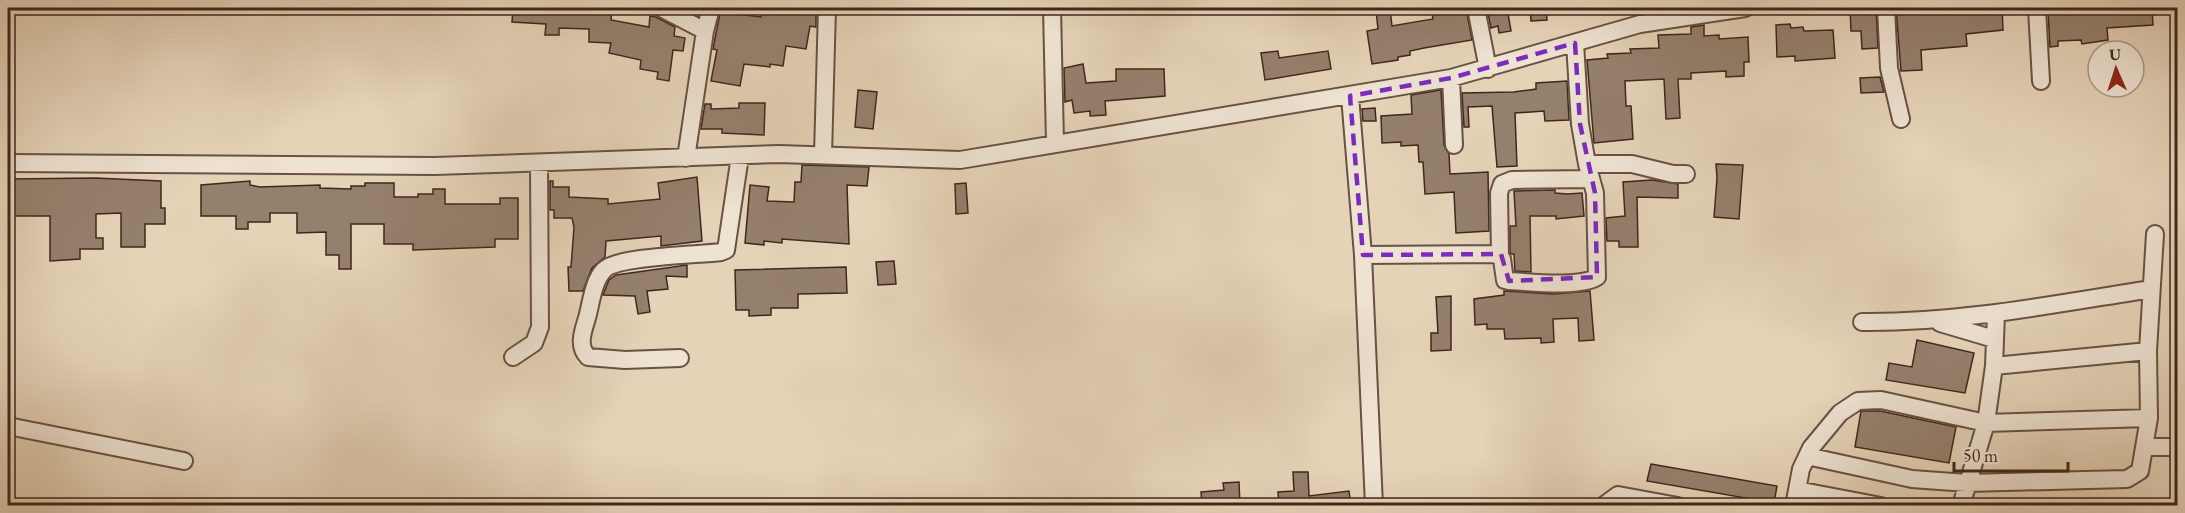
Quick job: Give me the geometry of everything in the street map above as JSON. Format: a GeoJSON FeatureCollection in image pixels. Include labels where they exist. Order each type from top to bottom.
{"type":"FeatureCollection","features":[{"type":"Feature","properties":{"kind":"street"},"geometry":{"type":"LineString","coordinates":[[661,8],[705,31]]}},
{"type":"Feature","properties":{"kind":"street"},"geometry":{"type":"LineString","coordinates":[[686,158],[705,31],[711,8]]}},
{"type":"Feature","properties":{"kind":"street"},"geometry":{"type":"LineString","coordinates":[[823,155],[827,8]]}},
{"type":"Feature","properties":{"kind":"street"},"geometry":{"type":"LineString","coordinates":[[1052,8],[1055,143]]}},
{"type":"Feature","properties":{"kind":"street"},"geometry":{"type":"LineString","coordinates":[[1476,8],[1488,69]]}},
{"type":"Feature","properties":{"kind":"street"},"geometry":{"type":"LineString","coordinates":[[8,163],[435,166],[823,155],[960,160],[1451,78],[1640,24],[1745,8]]}},
{"type":"Feature","properties":{"kind":"street"},"geometry":{"type":"LineString","coordinates":[[1886,8],[1889,68],[1901,119]]}},
{"type":"Feature","properties":{"kind":"street"},"geometry":{"type":"LineString","coordinates":[[2037,8],[2041,81]]}},
{"type":"Feature","properties":{"kind":"street"},"geometry":{"type":"LineString","coordinates":[[1575,43],[1580,124],[1589,172],[1595,193],[1597,277],[1588,281],[1506,280],[1500,255],[1499,193],[1503,184],[1512,180],[1589,172],[1632,164],[1673,174],[1686,174]]}},
{"type":"Feature","properties":{"kind":"street"},"geometry":{"type":"LineString","coordinates":[[1451,78],[1454,145]]}},
{"type":"Feature","properties":{"kind":"street"},"geometry":{"type":"LineString","coordinates":[[1350,96],[1363,255],[1374,506]]}},
{"type":"Feature","properties":{"kind":"street"},"geometry":{"type":"LineString","coordinates":[[680,357],[625,360],[588,357],[583,351],[582,336],[595,288],[602,272],[620,262],[726,250],[740,156]]}},
{"type":"Feature","properties":{"kind":"street"},"geometry":{"type":"LineString","coordinates":[[513,357],[534,343],[540,327],[539,164]]}},
{"type":"Feature","properties":{"kind":"street"},"geometry":{"type":"LineString","coordinates":[[1807,456],[1912,479],[1967,483],[2127,479],[2140,471],[2149,418],[2148,351],[2155,234]]}},
{"type":"Feature","properties":{"kind":"street"},"geometry":{"type":"LineString","coordinates":[[1363,255],[1500,255]]}},
{"type":"Feature","properties":{"kind":"street"},"geometry":{"type":"LineString","coordinates":[[1862,322],[1907,323],[1996,314],[2151,289]]}},
{"type":"Feature","properties":{"kind":"street"},"geometry":{"type":"LineString","coordinates":[[1961,506],[1986,423],[1994,366],[1996,314]]}},
{"type":"Feature","properties":{"kind":"street"},"geometry":{"type":"LineString","coordinates":[[1929,320],[1994,339]]}},
{"type":"Feature","properties":{"kind":"street"},"geometry":{"type":"LineString","coordinates":[[1994,366],[2148,351]]}},
{"type":"Feature","properties":{"kind":"street"},"geometry":{"type":"LineString","coordinates":[[1881,506],[1795,498],[1810,448],[1840,413],[1858,401],[1869,399],[1986,423],[2149,418]]}},
{"type":"Feature","properties":{"kind":"street"},"geometry":{"type":"LineString","coordinates":[[8,426],[184,461]]}},
{"type":"Feature","properties":{"kind":"street"},"geometry":{"type":"LineString","coordinates":[[2144,447],[2178,447]]}},
{"type":"Feature","properties":{"kind":"street"},"geometry":{"type":"LineString","coordinates":[[1603,506],[1618,495],[1678,506]]}},
{"type":"Feature","properties":{"kind":"highlighted area"},"geometry":{"type":"Polygon","coordinates":[[[1575,43],[1580,124],[1595,193],[1597,277],[1509,281],[1501,254],[1363,255],[1350,96],[1451,78],[1575,43]]]}},
{"type":"Feature","properties":{"kind":"building"},"geometry":{"type":"Polygon","coordinates":[[[513,8],[612,8],[611,20],[649,27],[650,16],[656,17],[675,27],[674,36],[685,38],[683,51],[673,50],[669,81],[657,79],[658,72],[640,69],[641,60],[609,53],[611,43],[589,42],[589,29],[559,28],[559,35],[545,35],[546,24],[512,22],[513,8]]]}},
{"type":"Feature","properties":{"kind":"building"},"geometry":{"type":"Polygon","coordinates":[[[721,8],[738,8],[737,14],[761,17],[762,8],[811,8],[811,13],[816,14],[816,27],[810,26],[806,49],[786,46],[783,66],[744,64],[740,86],[711,81],[717,50],[713,49],[721,8]]]}},
{"type":"Feature","properties":{"kind":"building"},"geometry":{"type":"Polygon","coordinates":[[[1431,8],[1466,8],[1472,40],[1410,51],[1410,55],[1398,57],[1398,60],[1372,64],[1367,31],[1378,29],[1376,11],[1390,9],[1392,26],[1433,19],[1431,8]]]}},
{"type":"Feature","properties":{"kind":"building"},"geometry":{"type":"Polygon","coordinates":[[[1487,8],[1507,8],[1511,31],[1499,33],[1498,26],[1491,28],[1487,8]]]}},
{"type":"Feature","properties":{"kind":"building"},"geometry":{"type":"Polygon","coordinates":[[[1530,8],[1546,8],[1547,20],[1531,21],[1530,8]]]}},
{"type":"Feature","properties":{"kind":"building"},"geometry":{"type":"Polygon","coordinates":[[[1850,8],[1876,8],[1878,48],[1862,49],[1861,31],[1851,31],[1850,8]]]}},
{"type":"Feature","properties":{"kind":"building"},"geometry":{"type":"Polygon","coordinates":[[[1896,8],[2002,8],[2003,30],[1966,34],[1967,46],[1921,50],[1922,70],[1901,71],[1896,8]]]}},
{"type":"Feature","properties":{"kind":"building"},"geometry":{"type":"Polygon","coordinates":[[[2061,8],[2152,8],[2153,25],[2107,28],[2108,39],[2086,39],[2086,43],[2082,44],[2081,40],[2058,41],[2058,46],[2050,47],[2048,12],[2061,11],[2061,8]]]}},
{"type":"Feature","properties":{"kind":"building"},"geometry":{"type":"Polygon","coordinates":[[[1790,24],[1791,28],[1803,27],[1804,31],[1833,30],[1835,58],[1795,61],[1795,56],[1777,57],[1776,25],[1790,24]]]}},
{"type":"Feature","properties":{"kind":"building"},"geometry":{"type":"Polygon","coordinates":[[[1704,25],[1704,36],[1719,35],[1719,39],[1748,37],[1749,62],[1744,62],[1744,76],[1726,77],[1726,71],[1691,73],[1691,79],[1678,79],[1680,118],[1666,119],[1664,79],[1625,81],[1626,106],[1631,106],[1633,139],[1594,143],[1587,60],[1608,58],[1607,54],[1631,53],[1630,49],[1659,48],[1658,35],[1691,34],[1691,27],[1704,25]]]}},
{"type":"Feature","properties":{"kind":"building"},"geometry":{"type":"Polygon","coordinates":[[[1278,51],[1279,58],[1328,51],[1331,69],[1265,80],[1261,53],[1278,51]]]}},
{"type":"Feature","properties":{"kind":"building"},"geometry":{"type":"Polygon","coordinates":[[[1083,64],[1086,83],[1116,81],[1116,69],[1164,69],[1165,96],[1105,101],[1106,115],[1090,116],[1090,111],[1074,113],[1072,100],[1065,102],[1064,68],[1083,64]]]}},
{"type":"Feature","properties":{"kind":"building"},"geometry":{"type":"Polygon","coordinates":[[[1880,77],[1884,92],[1861,93],[1860,78],[1880,77]]]}},
{"type":"Feature","properties":{"kind":"building"},"geometry":{"type":"Polygon","coordinates":[[[1567,81],[1569,120],[1545,121],[1544,111],[1515,113],[1517,166],[1497,167],[1492,106],[1468,107],[1469,127],[1464,127],[1462,93],[1514,92],[1536,89],[1536,83],[1567,81]]]}},
{"type":"Feature","properties":{"kind":"building"},"geometry":{"type":"Polygon","coordinates":[[[858,90],[877,92],[873,129],[855,127],[858,90]]]}},
{"type":"Feature","properties":{"kind":"building"},"geometry":{"type":"Polygon","coordinates":[[[1441,90],[1444,145],[1449,154],[1450,174],[1488,172],[1489,231],[1456,233],[1454,192],[1425,194],[1423,162],[1419,162],[1418,145],[1401,146],[1401,142],[1382,143],[1381,116],[1412,114],[1411,95],[1441,90]]]}},
{"type":"Feature","properties":{"kind":"building"},"geometry":{"type":"Polygon","coordinates":[[[739,103],[765,103],[764,135],[722,133],[722,129],[701,129],[705,104],[711,104],[711,109],[739,108],[739,103]]]}},
{"type":"Feature","properties":{"kind":"building"},"geometry":{"type":"Polygon","coordinates":[[[1375,108],[1376,121],[1363,121],[1362,109],[1375,108]]]}},
{"type":"Feature","properties":{"kind":"building"},"geometry":{"type":"Polygon","coordinates":[[[1716,164],[1743,165],[1739,219],[1714,217],[1716,164]]]}},
{"type":"Feature","properties":{"kind":"building"},"geometry":{"type":"Polygon","coordinates":[[[802,165],[869,167],[867,186],[847,185],[849,244],[782,239],[782,243],[764,241],[764,245],[745,243],[750,185],[769,187],[767,201],[794,202],[795,182],[801,182],[802,165]]]}},
{"type":"Feature","properties":{"kind":"building"},"geometry":{"type":"Polygon","coordinates":[[[697,177],[702,241],[661,246],[661,236],[606,241],[605,257],[592,268],[583,291],[569,291],[568,267],[571,267],[574,227],[572,218],[554,218],[554,210],[550,210],[550,181],[553,181],[553,187],[569,187],[569,197],[608,199],[608,204],[660,199],[658,183],[697,177]]]}},
{"type":"Feature","properties":{"kind":"building"},"geometry":{"type":"Polygon","coordinates":[[[95,178],[161,181],[161,208],[165,208],[165,224],[145,224],[145,247],[121,247],[121,213],[96,214],[96,238],[103,238],[103,249],[80,249],[80,259],[50,261],[50,216],[9,216],[9,179],[95,178]]]}},
{"type":"Feature","properties":{"kind":"building"},"geometry":{"type":"Polygon","coordinates":[[[1652,180],[1678,184],[1678,198],[1637,197],[1638,247],[1619,247],[1619,241],[1607,241],[1606,218],[1625,216],[1623,182],[1652,180]]]}},
{"type":"Feature","properties":{"kind":"building"},"geometry":{"type":"Polygon","coordinates":[[[250,181],[250,185],[260,187],[320,185],[320,188],[351,189],[351,186],[365,186],[365,183],[394,183],[394,197],[418,197],[418,194],[433,194],[433,189],[445,189],[445,204],[500,204],[500,198],[518,198],[518,239],[495,239],[495,247],[413,250],[413,244],[384,244],[384,224],[351,224],[351,269],[339,269],[339,255],[326,255],[326,232],[297,233],[297,213],[270,213],[270,222],[248,222],[248,229],[236,229],[236,216],[201,216],[201,185],[250,181]]]}},
{"type":"Feature","properties":{"kind":"building"},"geometry":{"type":"Polygon","coordinates":[[[966,183],[968,213],[956,214],[955,184],[966,183]]]}},
{"type":"Feature","properties":{"kind":"building"},"geometry":{"type":"Polygon","coordinates":[[[1555,190],[1555,193],[1582,193],[1584,216],[1556,219],[1556,216],[1530,216],[1531,272],[1515,271],[1514,254],[1510,254],[1510,226],[1516,226],[1514,191],[1555,190]]]}},
{"type":"Feature","properties":{"kind":"building"},"geometry":{"type":"Polygon","coordinates":[[[894,261],[896,284],[878,285],[876,262],[894,261]]]}},
{"type":"Feature","properties":{"kind":"building"},"geometry":{"type":"Polygon","coordinates":[[[687,265],[687,277],[666,276],[668,289],[647,291],[650,312],[638,314],[635,296],[603,295],[609,280],[616,275],[687,265]]]}},
{"type":"Feature","properties":{"kind":"building"},"geometry":{"type":"Polygon","coordinates":[[[846,267],[847,293],[798,294],[798,308],[771,308],[771,315],[749,316],[749,310],[736,310],[735,270],[846,267]]]}},
{"type":"Feature","properties":{"kind":"building"},"geometry":{"type":"Polygon","coordinates":[[[1504,291],[1554,294],[1590,291],[1594,340],[1579,341],[1578,318],[1553,319],[1554,342],[1541,343],[1541,338],[1505,339],[1504,329],[1487,329],[1487,324],[1475,325],[1474,299],[1504,295],[1504,291]]]}},
{"type":"Feature","properties":{"kind":"building"},"geometry":{"type":"Polygon","coordinates":[[[1451,296],[1451,350],[1431,351],[1431,333],[1438,333],[1436,297],[1451,296]]]}},
{"type":"Feature","properties":{"kind":"building"},"geometry":{"type":"Polygon","coordinates":[[[1917,340],[1974,353],[1965,393],[1886,380],[1889,363],[1912,367],[1917,340]]]}},
{"type":"Feature","properties":{"kind":"building"},"geometry":{"type":"Polygon","coordinates":[[[1861,411],[1880,411],[1956,427],[1949,463],[1855,447],[1861,411]]]}},
{"type":"Feature","properties":{"kind":"building"},"geometry":{"type":"Polygon","coordinates":[[[1651,464],[1777,486],[1774,503],[1647,481],[1651,464]]]}},
{"type":"Feature","properties":{"kind":"building"},"geometry":{"type":"Polygon","coordinates":[[[1293,472],[1308,472],[1309,496],[1349,491],[1351,506],[1279,506],[1278,492],[1294,491],[1293,472]]]}},
{"type":"Feature","properties":{"kind":"building"},"geometry":{"type":"Polygon","coordinates":[[[1239,482],[1240,506],[1202,506],[1201,492],[1224,490],[1223,483],[1239,482]]]}}]}
